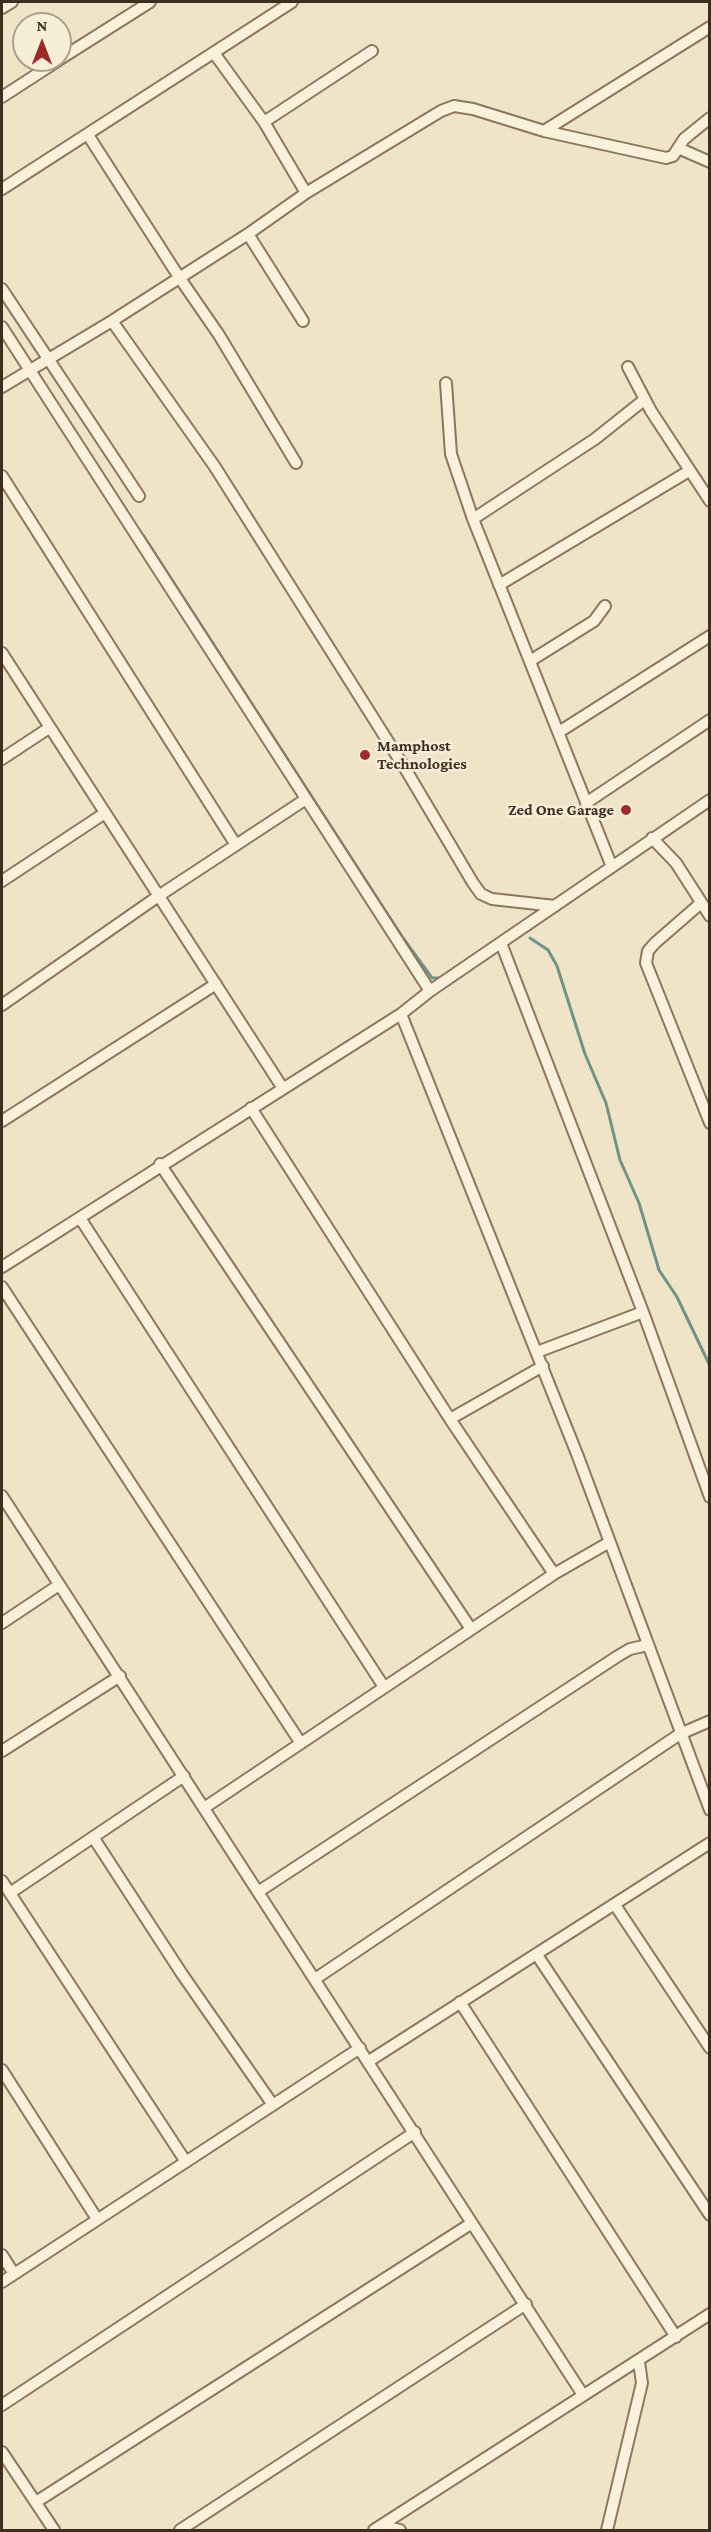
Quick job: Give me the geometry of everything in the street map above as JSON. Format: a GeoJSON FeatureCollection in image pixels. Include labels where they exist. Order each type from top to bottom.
{"type":"FeatureCollection","features":[{"type":"Feature","properties":{"kind":"street"},"geometry":{"type":"LineString","coordinates":[[2,8],[12,2]]}},
{"type":"Feature","properties":{"kind":"street"},"geometry":{"type":"LineString","coordinates":[[72,52],[150,2]]}},
{"type":"Feature","properties":{"kind":"street"},"geometry":{"type":"LineString","coordinates":[[2,189],[292,2]]}},
{"type":"Feature","properties":{"kind":"street"},"geometry":{"type":"LineString","coordinates":[[544,131],[710,27]]}},
{"type":"Feature","properties":{"kind":"street"},"geometry":{"type":"LineString","coordinates":[[264,122],[372,51]]}},
{"type":"Feature","properties":{"kind":"street"},"geometry":{"type":"LineString","coordinates":[[214,54],[264,122],[306,192]]}},
{"type":"Feature","properties":{"kind":"street"},"geometry":{"type":"LineString","coordinates":[[2,97],[41,72]]}},
{"type":"Feature","properties":{"kind":"street"},"geometry":{"type":"LineString","coordinates":[[2,387],[112,321],[248,234],[306,192],[441,111],[454,106],[544,131],[666,158],[673,156],[678,148],[710,118]]}},
{"type":"Feature","properties":{"kind":"street"},"geometry":{"type":"LineString","coordinates":[[88,135],[179,278],[219,335],[296,463]]}},
{"type":"Feature","properties":{"kind":"street"},"geometry":{"type":"LineString","coordinates":[[678,148],[710,162]]}},
{"type":"Feature","properties":{"kind":"street"},"geometry":{"type":"LineString","coordinates":[[248,234],[303,321]]}},
{"type":"Feature","properties":{"kind":"street"},"geometry":{"type":"LineString","coordinates":[[2,289],[138,496]]}},
{"type":"Feature","properties":{"kind":"street"},"geometry":{"type":"LineString","coordinates":[[112,321],[221,477],[406,770],[481,894],[492,899],[555,906]]}},
{"type":"Feature","properties":{"kind":"street"},"geometry":{"type":"LineString","coordinates":[[2,327],[430,991]]}},
{"type":"Feature","properties":{"kind":"street"},"geometry":{"type":"LineString","coordinates":[[628,367],[644,400],[710,501]]}},
{"type":"Feature","properties":{"kind":"street"},"geometry":{"type":"LineString","coordinates":[[446,383],[451,454],[473,519],[612,867]]}},
{"type":"Feature","properties":{"kind":"street"},"geometry":{"type":"LineString","coordinates":[[473,519],[596,439],[644,400]]}},
{"type":"Feature","properties":{"kind":"street"},"geometry":{"type":"LineString","coordinates":[[500,585],[689,471]]}},
{"type":"Feature","properties":{"kind":"street"},"geometry":{"type":"LineString","coordinates":[[2,476],[236,845]]}},
{"type":"Feature","properties":{"kind":"street"},"geometry":{"type":"LineString","coordinates":[[530,661],[594,621],[604,606]]}},
{"type":"Feature","properties":{"kind":"street"},"geometry":{"type":"LineString","coordinates":[[560,732],[710,636]]}},
{"type":"Feature","properties":{"kind":"street"},"geometry":{"type":"LineString","coordinates":[[2,653],[282,1087]]}},
{"type":"Feature","properties":{"kind":"street"},"geometry":{"type":"LineString","coordinates":[[586,802],[710,720]]}},
{"type":"Feature","properties":{"kind":"street"},"geometry":{"type":"LineString","coordinates":[[2,759],[49,728]]}},
{"type":"Feature","properties":{"kind":"street"},"geometry":{"type":"LineString","coordinates":[[2,1005],[160,895],[306,799]]}},
{"type":"Feature","properties":{"kind":"street"},"geometry":{"type":"LineString","coordinates":[[2,1267],[160,1164],[401,1014],[430,991],[710,800]]}},
{"type":"Feature","properties":{"kind":"street"},"geometry":{"type":"LineString","coordinates":[[2,881],[105,813]]}},
{"type":"Feature","properties":{"kind":"street"},"geometry":{"type":"LineString","coordinates":[[652,838],[676,863],[710,916]]}},
{"type":"Feature","properties":{"kind":"street"},"geometry":{"type":"LineString","coordinates":[[701,903],[655,943],[648,951],[646,963],[710,1123]]}},
{"type":"Feature","properties":{"kind":"street"},"geometry":{"type":"LineString","coordinates":[[501,943],[643,1312],[710,1497]]}},
{"type":"Feature","properties":{"kind":"street"},"geometry":{"type":"LineString","coordinates":[[2,1121],[216,984]]}},
{"type":"Feature","properties":{"kind":"street"},"geometry":{"type":"LineString","coordinates":[[401,1014],[543,1366],[710,1810]]}},
{"type":"Feature","properties":{"kind":"street"},"geometry":{"type":"LineString","coordinates":[[251,1108],[450,1419],[554,1574]]}},
{"type":"Feature","properties":{"kind":"street"},"geometry":{"type":"LineString","coordinates":[[160,1164],[471,1629]]}},
{"type":"Feature","properties":{"kind":"street"},"geometry":{"type":"LineString","coordinates":[[80,1218],[384,1687]]}},
{"type":"Feature","properties":{"kind":"street"},"geometry":{"type":"LineString","coordinates":[[2,1287],[300,1742]]}},
{"type":"Feature","properties":{"kind":"street"},"geometry":{"type":"LineString","coordinates":[[537,1352],[643,1312]]}},
{"type":"Feature","properties":{"kind":"street"},"geometry":{"type":"LineString","coordinates":[[450,1419],[543,1366]]}},
{"type":"Feature","properties":{"kind":"street"},"geometry":{"type":"LineString","coordinates":[[2,1498],[416,2132],[583,2395]]}},
{"type":"Feature","properties":{"kind":"street"},"geometry":{"type":"LineString","coordinates":[[204,1808],[554,1574],[609,1543]]}},
{"type":"Feature","properties":{"kind":"street"},"geometry":{"type":"LineString","coordinates":[[2,1623],[59,1585]]}},
{"type":"Feature","properties":{"kind":"street"},"geometry":{"type":"LineString","coordinates":[[258,1892],[618,1656],[630,1649],[648,1645]]}},
{"type":"Feature","properties":{"kind":"street"},"geometry":{"type":"LineString","coordinates":[[2,1751],[120,1676]]}},
{"type":"Feature","properties":{"kind":"street"},"geometry":{"type":"LineString","coordinates":[[315,1979],[680,1734],[710,1721]]}},
{"type":"Feature","properties":{"kind":"street"},"geometry":{"type":"LineString","coordinates":[[10,1893],[184,1776]]}},
{"type":"Feature","properties":{"kind":"street"},"geometry":{"type":"LineString","coordinates":[[93,1837],[182,1974],[273,2105]]}},
{"type":"Feature","properties":{"kind":"street"},"geometry":{"type":"LineString","coordinates":[[369,2061],[710,1843]]}},
{"type":"Feature","properties":{"kind":"street"},"geometry":{"type":"LineString","coordinates":[[2,1881],[186,2162]]}},
{"type":"Feature","properties":{"kind":"street"},"geometry":{"type":"LineString","coordinates":[[615,1905],[710,2048]]}},
{"type":"Feature","properties":{"kind":"street"},"geometry":{"type":"LineString","coordinates":[[537,1955],[710,2215]]}},
{"type":"Feature","properties":{"kind":"street"},"geometry":{"type":"LineString","coordinates":[[460,2002],[676,2337]]}},
{"type":"Feature","properties":{"kind":"street"},"geometry":{"type":"LineString","coordinates":[[2,2282],[360,2048]]}},
{"type":"Feature","properties":{"kind":"street"},"geometry":{"type":"LineString","coordinates":[[2,2070],[97,2219]]}},
{"type":"Feature","properties":{"kind":"street"},"geometry":{"type":"LineString","coordinates":[[2,2404],[416,2132]]}},
{"type":"Feature","properties":{"kind":"street"},"geometry":{"type":"LineString","coordinates":[[36,2502],[472,2223]]}},
{"type":"Feature","properties":{"kind":"street"},"geometry":{"type":"LineString","coordinates":[[2,2255],[14,2274]]}},
{"type":"Feature","properties":{"kind":"street"},"geometry":{"type":"LineString","coordinates":[[180,2530],[526,2304]]}},
{"type":"Feature","properties":{"kind":"street"},"geometry":{"type":"LineString","coordinates":[[378,2528],[583,2395],[639,2362],[710,2314]]}},
{"type":"Feature","properties":{"kind":"street"},"geometry":{"type":"LineString","coordinates":[[607,2530],[642,2383],[639,2362]]}},
{"type":"Feature","properties":{"kind":"street"},"geometry":{"type":"LineString","coordinates":[[2,2452],[54,2530]]}},
{"type":"Feature","properties":{"kind":"street"},"geometry":{"type":"LineString","coordinates":[[378,2528],[400,2530]]}},
{"type":"Feature","properties":{"kind":"waterway"},"geometry":{"type":"LineString","coordinates":[[143,535],[403,938],[432,978],[442,978]]}},
{"type":"Feature","properties":{"kind":"waterway"},"geometry":{"type":"LineString","coordinates":[[530,938],[548,950],[557,966],[585,1054],[606,1103],[620,1160],[639,1203],[659,1270],[677,1297],[710,1366]]}},
{"type":"Feature","properties":{"kind":"place","name":"Mamphost Technologies"},"geometry":{"type":"Point","coordinates":[365,755]}},
{"type":"Feature","properties":{"kind":"place","name":"Zed One Garage"},"geometry":{"type":"Point","coordinates":[626,810]}}]}
